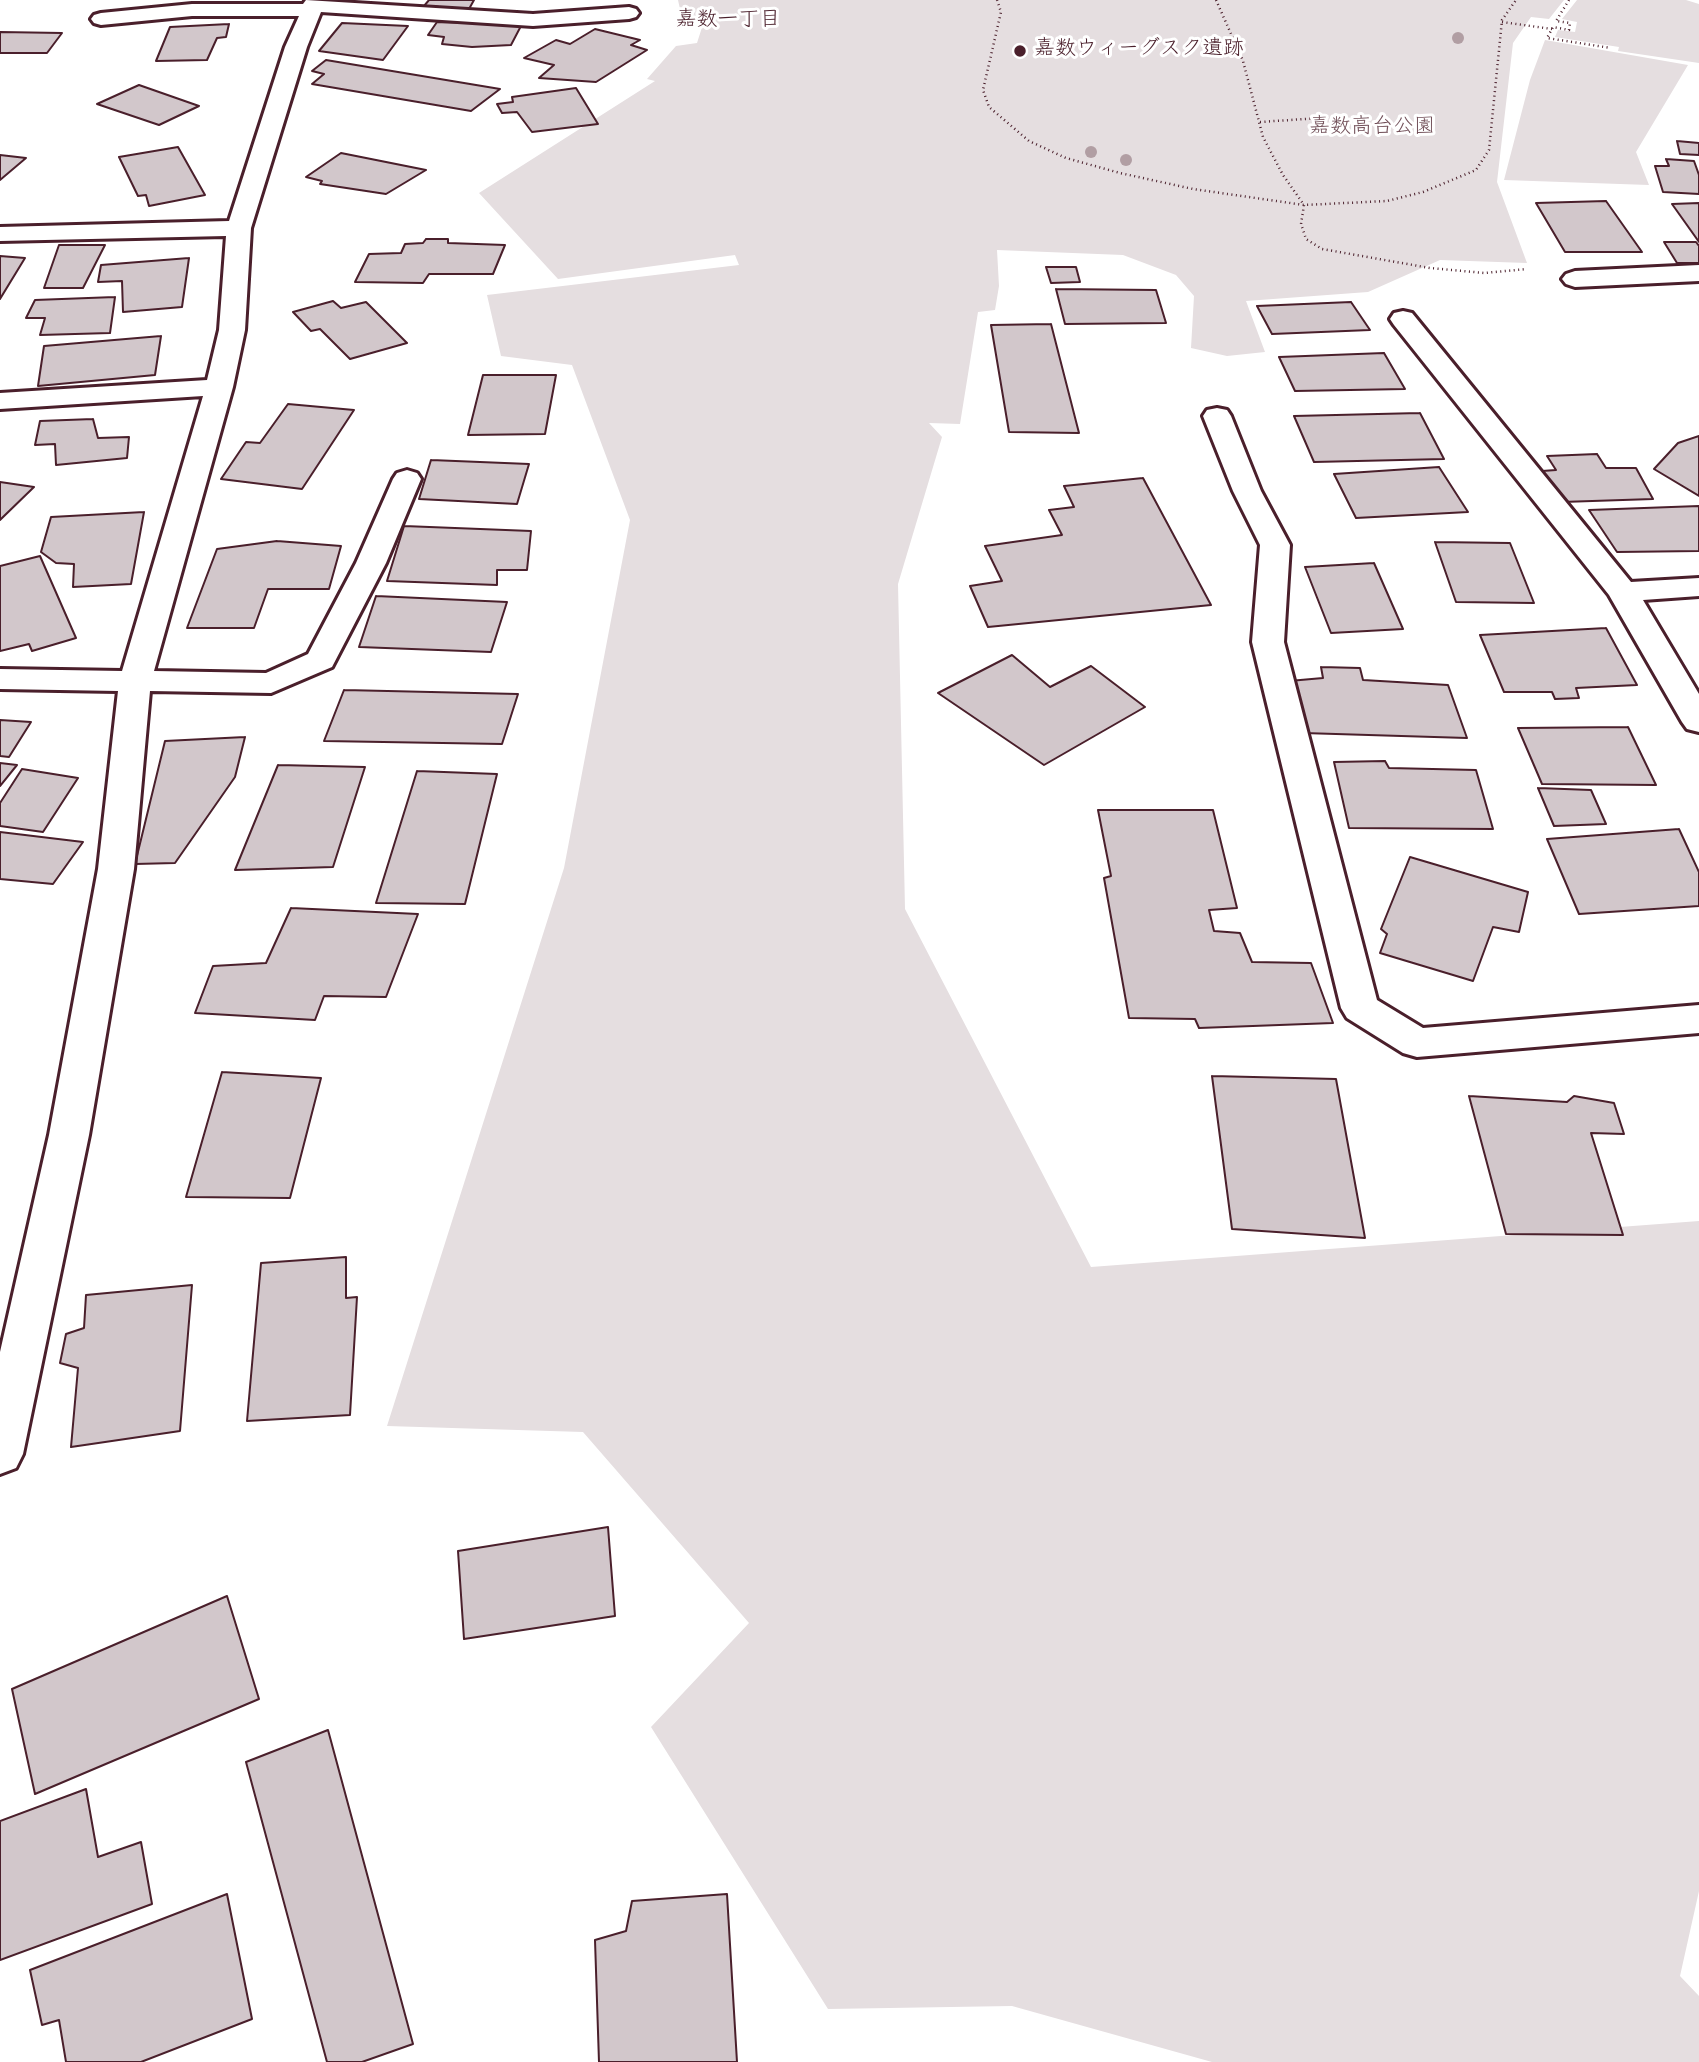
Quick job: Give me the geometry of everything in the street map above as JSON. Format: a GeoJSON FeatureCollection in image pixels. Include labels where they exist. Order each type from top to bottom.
{"type":"FeatureCollection","features":[{"type":"Feature","properties":{"kind":"street"},"geometry":{"type":"LineString","coordinates":[[101,19],[183,5],[313,5],[533,20],[629,13]]}},
{"type":"Feature","properties":{"kind":"street"},"geometry":{"type":"LineString","coordinates":[[0,1454],[69,1135],[111,895],[135,681],[219,387],[232,330],[239,228],[296,47],[313,5]]}},
{"type":"Feature","properties":{"kind":"street"},"geometry":{"type":"LineString","coordinates":[[0,234],[239,228]]}},
{"type":"Feature","properties":{"kind":"street"},"geometry":{"type":"LineString","coordinates":[[1575,279],[1699,274]]}},
{"type":"Feature","properties":{"kind":"street"},"geometry":{"type":"LineString","coordinates":[[1402,319],[1623,592],[1699,722]]}},
{"type":"Feature","properties":{"kind":"street"},"geometry":{"type":"LineString","coordinates":[[0,401],[219,387]]}},
{"type":"Feature","properties":{"kind":"street"},"geometry":{"type":"LineString","coordinates":[[1217,416],[1247,491],[1275,545],[1268,642],[1360,1008],[1417,1043],[1699,1019]]}},
{"type":"Feature","properties":{"kind":"street"},"geometry":{"type":"LineString","coordinates":[[0,679],[271,683],[321,660],[371,563],[407,479]]}},
{"type":"Feature","properties":{"kind":"street"},"geometry":{"type":"LineString","coordinates":[[1623,592],[1699,587]]}},
{"type":"Feature","properties":{"kind":"path"},"geometry":{"type":"LineString","coordinates":[[997,0],[1001,12],[983,90],[989,107],[1029,141],[1066,158],[1120,173],[1194,189],[1304,205],[1387,201],[1423,192],[1476,170],[1489,150],[1502,22],[1516,0]]}},
{"type":"Feature","properties":{"kind":"path"},"geometry":{"type":"LineString","coordinates":[[1216,0],[1243,61],[1263,137],[1304,205],[1300,224],[1306,239],[1322,249],[1430,268],[1484,273],[1544,267],[1575,279]]}},
{"type":"Feature","properties":{"kind":"path"},"geometry":{"type":"LineString","coordinates":[[1502,22],[1569,30],[1570,23],[1556,21],[1569,0]]}},
{"type":"Feature","properties":{"kind":"path"},"geometry":{"type":"LineString","coordinates":[[1552,29],[1547,38],[1611,48]]}},
{"type":"Feature","properties":{"kind":"path"},"geometry":{"type":"LineString","coordinates":[[1260,122],[1335,117]]}},
{"type":"Feature","properties":{"kind":"green space","name":"嘉数高台公園"},"geometry":{"type":"Polygon","coordinates":[[[678,0],[1564,0],[1549,19],[1531,17],[1513,43],[1497,182],[1527,263],[1440,260],[1368,292],[1246,301],[1265,352],[1227,356],[1191,348],[1194,296],[1176,275],[1123,255],[997,250],[999,286],[995,310],[978,312],[960,424],[929,423],[942,437],[898,584],[905,909],[1091,1267],[1699,1221],[1699,1891],[1680,1976],[1699,1996],[1699,2062],[1212,2062],[1012,2006],[828,2009],[651,1727],[749,1623],[583,1432],[387,1426],[564,868],[630,520],[572,365],[501,356],[487,295],[739,265],[735,255],[558,279],[479,193],[655,81],[647,79],[676,46],[697,43],[705,18],[682,18],[678,0]]]}},
{"type":"Feature","properties":{"kind":"green space"},"geometry":{"type":"Polygon","coordinates":[[[1577,0],[1686,0],[1699,4],[1699,63],[1618,51],[1619,47],[1555,37],[1558,30],[1575,32],[1577,22],[1562,19],[1577,0]]]}},
{"type":"Feature","properties":{"kind":"green space"},"geometry":{"type":"Polygon","coordinates":[[[1545,40],[1688,65],[1636,152],[1649,185],[1504,180],[1530,80],[1545,40]]]}},
{"type":"Feature","properties":{"kind":"building"},"geometry":{"type":"Polygon","coordinates":[[[429,0],[474,0],[469,9],[424,6],[429,0]]]}},
{"type":"Feature","properties":{"kind":"building"},"geometry":{"type":"Polygon","coordinates":[[[437,22],[522,24],[511,45],[472,47],[442,44],[444,37],[428,35],[437,22]]]}},
{"type":"Feature","properties":{"kind":"building"},"geometry":{"type":"Polygon","coordinates":[[[342,23],[408,26],[383,60],[319,51],[342,23]]]}},
{"type":"Feature","properties":{"kind":"building"},"geometry":{"type":"Polygon","coordinates":[[[229,24],[226,37],[217,38],[207,60],[156,61],[170,27],[229,24]]]}},
{"type":"Feature","properties":{"kind":"building"},"geometry":{"type":"Polygon","coordinates":[[[595,29],[640,40],[631,45],[647,50],[596,82],[539,78],[554,65],[524,58],[556,40],[570,44],[595,29]]]}},
{"type":"Feature","properties":{"kind":"building"},"geometry":{"type":"Polygon","coordinates":[[[0,32],[62,33],[47,53],[0,53],[0,32]]]}},
{"type":"Feature","properties":{"kind":"building"},"geometry":{"type":"Polygon","coordinates":[[[326,60],[500,89],[471,111],[312,84],[324,74],[312,71],[326,60]]]}},
{"type":"Feature","properties":{"kind":"building"},"geometry":{"type":"Polygon","coordinates":[[[139,85],[199,106],[159,125],[97,104],[139,85]]]}},
{"type":"Feature","properties":{"kind":"building"},"geometry":{"type":"Polygon","coordinates":[[[576,88],[598,124],[532,132],[517,112],[502,113],[497,104],[513,102],[512,97],[576,88]]]}},
{"type":"Feature","properties":{"kind":"building"},"geometry":{"type":"Polygon","coordinates":[[[1677,141],[1699,143],[1699,155],[1680,154],[1677,141]]]}},
{"type":"Feature","properties":{"kind":"building"},"geometry":{"type":"Polygon","coordinates":[[[178,147],[205,195],[149,206],[146,195],[138,196],[119,157],[178,147]]]}},
{"type":"Feature","properties":{"kind":"building"},"geometry":{"type":"Polygon","coordinates":[[[341,153],[426,170],[386,194],[320,184],[322,181],[306,177],[341,153]]]}},
{"type":"Feature","properties":{"kind":"building"},"geometry":{"type":"Polygon","coordinates":[[[0,155],[26,158],[0,180],[0,155]]]}},
{"type":"Feature","properties":{"kind":"building"},"geometry":{"type":"Polygon","coordinates":[[[1666,159],[1694,161],[1699,175],[1699,194],[1663,192],[1655,166],[1669,166],[1666,159]]]}},
{"type":"Feature","properties":{"kind":"building"},"geometry":{"type":"Polygon","coordinates":[[[1606,201],[1642,252],[1565,252],[1536,203],[1606,201]]]}},
{"type":"Feature","properties":{"kind":"building"},"geometry":{"type":"Polygon","coordinates":[[[1699,203],[1699,242],[1672,204],[1699,203]]]}},
{"type":"Feature","properties":{"kind":"building"},"geometry":{"type":"Polygon","coordinates":[[[426,239],[448,239],[448,243],[505,245],[493,274],[429,274],[423,283],[355,282],[369,254],[401,253],[405,244],[423,243],[426,239]]]}},
{"type":"Feature","properties":{"kind":"building"},"geometry":{"type":"Polygon","coordinates":[[[1664,242],[1696,242],[1699,246],[1699,263],[1677,263],[1664,242]]]}},
{"type":"Feature","properties":{"kind":"building"},"geometry":{"type":"Polygon","coordinates":[[[59,245],[105,245],[83,288],[44,288],[59,245]]]}},
{"type":"Feature","properties":{"kind":"building"},"geometry":{"type":"Polygon","coordinates":[[[0,256],[25,258],[0,299],[0,256]]]}},
{"type":"Feature","properties":{"kind":"building"},"geometry":{"type":"Polygon","coordinates":[[[189,258],[182,307],[123,312],[122,281],[98,282],[101,265],[189,258]]]}},
{"type":"Feature","properties":{"kind":"building"},"geometry":{"type":"Polygon","coordinates":[[[1046,267],[1076,267],[1080,282],[1051,283],[1046,267]]]}},
{"type":"Feature","properties":{"kind":"building"},"geometry":{"type":"Polygon","coordinates":[[[1056,289],[1156,290],[1166,323],[1065,324],[1056,289]]]}},
{"type":"Feature","properties":{"kind":"building"},"geometry":{"type":"Polygon","coordinates":[[[115,297],[110,333],[40,335],[45,318],[26,318],[35,300],[115,297]]]}},
{"type":"Feature","properties":{"kind":"building"},"geometry":{"type":"Polygon","coordinates":[[[333,301],[341,308],[366,302],[407,343],[350,359],[320,329],[311,331],[293,312],[333,301]]]}},
{"type":"Feature","properties":{"kind":"building"},"geometry":{"type":"Polygon","coordinates":[[[1351,302],[1370,330],[1272,334],[1257,306],[1351,302]]]}},
{"type":"Feature","properties":{"kind":"building"},"geometry":{"type":"Polygon","coordinates":[[[1051,324],[1079,433],[1009,432],[991,325],[1051,324]]]}},
{"type":"Feature","properties":{"kind":"building"},"geometry":{"type":"Polygon","coordinates":[[[161,336],[155,375],[38,386],[44,346],[161,336]]]}},
{"type":"Feature","properties":{"kind":"building"},"geometry":{"type":"Polygon","coordinates":[[[1384,353],[1405,389],[1295,391],[1279,357],[1384,353]]]}},
{"type":"Feature","properties":{"kind":"building"},"geometry":{"type":"Polygon","coordinates":[[[483,375],[556,375],[545,434],[468,435],[483,375]]]}},
{"type":"Feature","properties":{"kind":"building"},"geometry":{"type":"Polygon","coordinates":[[[288,404],[354,410],[302,489],[221,479],[246,442],[260,443],[288,404]]]}},
{"type":"Feature","properties":{"kind":"building"},"geometry":{"type":"Polygon","coordinates":[[[1420,413],[1444,459],[1314,462],[1294,416],[1420,413]]]}},
{"type":"Feature","properties":{"kind":"building"},"geometry":{"type":"Polygon","coordinates":[[[93,419],[98,438],[129,437],[127,458],[56,465],[55,444],[35,445],[40,421],[93,419]]]}},
{"type":"Feature","properties":{"kind":"building"},"geometry":{"type":"Polygon","coordinates":[[[1699,436],[1699,496],[1654,469],[1678,443],[1699,436]]]}},
{"type":"Feature","properties":{"kind":"building"},"geometry":{"type":"Polygon","coordinates":[[[1597,454],[1606,468],[1636,468],[1653,499],[1562,502],[1542,471],[1556,470],[1547,456],[1597,454]]]}},
{"type":"Feature","properties":{"kind":"building"},"geometry":{"type":"Polygon","coordinates":[[[431,460],[529,464],[517,504],[419,499],[431,460]]]}},
{"type":"Feature","properties":{"kind":"building"},"geometry":{"type":"Polygon","coordinates":[[[1439,467],[1468,512],[1356,518],[1334,474],[1439,467]]]}},
{"type":"Feature","properties":{"kind":"building"},"geometry":{"type":"Polygon","coordinates":[[[1143,478],[1211,605],[988,627],[970,586],[1002,581],[985,546],[1062,535],[1049,510],[1074,507],[1064,486],[1143,478]]]}},
{"type":"Feature","properties":{"kind":"building"},"geometry":{"type":"Polygon","coordinates":[[[0,482],[34,487],[0,520],[0,482]]]}},
{"type":"Feature","properties":{"kind":"building"},"geometry":{"type":"Polygon","coordinates":[[[1699,506],[1699,551],[1617,552],[1589,510],[1699,506]]]}},
{"type":"Feature","properties":{"kind":"building"},"geometry":{"type":"Polygon","coordinates":[[[144,512],[131,584],[73,587],[74,564],[56,563],[41,552],[51,517],[144,512]]]}},
{"type":"Feature","properties":{"kind":"building"},"geometry":{"type":"Polygon","coordinates":[[[404,526],[531,531],[527,570],[497,570],[497,585],[387,581],[404,526]]]}},
{"type":"Feature","properties":{"kind":"building"},"geometry":{"type":"Polygon","coordinates":[[[277,541],[341,546],[329,589],[268,589],[254,628],[187,628],[217,549],[277,541]]]}},
{"type":"Feature","properties":{"kind":"building"},"geometry":{"type":"Polygon","coordinates":[[[1435,542],[1510,543],[1534,603],[1456,602],[1435,542]]]}},
{"type":"Feature","properties":{"kind":"building"},"geometry":{"type":"Polygon","coordinates":[[[40,556],[76,638],[32,651],[29,644],[0,651],[0,566],[40,556]]]}},
{"type":"Feature","properties":{"kind":"building"},"geometry":{"type":"Polygon","coordinates":[[[1374,563],[1403,629],[1331,633],[1305,567],[1374,563]]]}},
{"type":"Feature","properties":{"kind":"building"},"geometry":{"type":"Polygon","coordinates":[[[376,596],[507,602],[491,652],[359,647],[376,596]]]}},
{"type":"Feature","properties":{"kind":"building"},"geometry":{"type":"Polygon","coordinates":[[[1606,628],[1637,685],[1576,688],[1579,698],[1555,699],[1552,692],[1504,692],[1480,635],[1606,628]]]}},
{"type":"Feature","properties":{"kind":"building"},"geometry":{"type":"Polygon","coordinates":[[[1012,655],[1050,687],[1091,666],[1145,707],[1044,765],[938,693],[1012,655]]]}},
{"type":"Feature","properties":{"kind":"building"},"geometry":{"type":"Polygon","coordinates":[[[1321,667],[1360,668],[1363,680],[1448,685],[1467,738],[1303,733],[1289,681],[1323,678],[1321,667]]]}},
{"type":"Feature","properties":{"kind":"building"},"geometry":{"type":"Polygon","coordinates":[[[344,690],[518,694],[502,744],[324,741],[344,690]]]}},
{"type":"Feature","properties":{"kind":"building"},"geometry":{"type":"Polygon","coordinates":[[[0,720],[31,722],[9,757],[0,756],[0,720]]]}},
{"type":"Feature","properties":{"kind":"building"},"geometry":{"type":"Polygon","coordinates":[[[1628,727],[1656,785],[1542,784],[1518,728],[1628,727]]]}},
{"type":"Feature","properties":{"kind":"building"},"geometry":{"type":"Polygon","coordinates":[[[245,737],[235,777],[175,863],[135,864],[165,741],[245,737]]]}},
{"type":"Feature","properties":{"kind":"building"},"geometry":{"type":"Polygon","coordinates":[[[1385,761],[1389,768],[1476,770],[1493,829],[1349,828],[1334,762],[1385,761]]]}},
{"type":"Feature","properties":{"kind":"building"},"geometry":{"type":"Polygon","coordinates":[[[0,763],[17,765],[0,786],[0,763]]]}},
{"type":"Feature","properties":{"kind":"building"},"geometry":{"type":"Polygon","coordinates":[[[278,765],[365,767],[333,867],[235,870],[278,765]]]}},
{"type":"Feature","properties":{"kind":"building"},"geometry":{"type":"Polygon","coordinates":[[[22,769],[78,778],[43,832],[0,826],[0,803],[22,769]]]}},
{"type":"Feature","properties":{"kind":"building"},"geometry":{"type":"Polygon","coordinates":[[[417,771],[497,774],[465,904],[376,903],[417,771]]]}},
{"type":"Feature","properties":{"kind":"building"},"geometry":{"type":"Polygon","coordinates":[[[1538,788],[1591,790],[1606,824],[1554,826],[1538,788]]]}},
{"type":"Feature","properties":{"kind":"building"},"geometry":{"type":"Polygon","coordinates":[[[1098,810],[1213,810],[1237,908],[1209,910],[1214,931],[1240,933],[1252,962],[1311,963],[1333,1023],[1199,1028],[1195,1019],[1129,1018],[1104,878],[1111,876],[1098,810]]]}},
{"type":"Feature","properties":{"kind":"building"},"geometry":{"type":"Polygon","coordinates":[[[1679,829],[1699,872],[1699,906],[1579,914],[1547,839],[1679,829]]]}},
{"type":"Feature","properties":{"kind":"building"},"geometry":{"type":"Polygon","coordinates":[[[0,832],[83,842],[53,884],[0,879],[0,832]]]}},
{"type":"Feature","properties":{"kind":"building"},"geometry":{"type":"Polygon","coordinates":[[[1410,857],[1528,892],[1519,932],[1493,927],[1473,981],[1380,953],[1387,934],[1381,929],[1410,857]]]}},
{"type":"Feature","properties":{"kind":"building"},"geometry":{"type":"Polygon","coordinates":[[[291,908],[418,914],[386,997],[324,996],[315,1020],[195,1013],[213,966],[266,963],[291,908]]]}},
{"type":"Feature","properties":{"kind":"building"},"geometry":{"type":"Polygon","coordinates":[[[222,1072],[321,1078],[290,1198],[186,1197],[222,1072]]]}},
{"type":"Feature","properties":{"kind":"building"},"geometry":{"type":"Polygon","coordinates":[[[1212,1076],[1336,1079],[1365,1238],[1232,1229],[1212,1076]]]}},
{"type":"Feature","properties":{"kind":"building"},"geometry":{"type":"Polygon","coordinates":[[[1469,1096],[1567,1102],[1574,1096],[1614,1103],[1624,1134],[1591,1133],[1623,1235],[1506,1234],[1469,1096]]]}},
{"type":"Feature","properties":{"kind":"building"},"geometry":{"type":"Polygon","coordinates":[[[346,1257],[346,1298],[357,1297],[350,1415],[247,1421],[261,1263],[346,1257]]]}},
{"type":"Feature","properties":{"kind":"building"},"geometry":{"type":"Polygon","coordinates":[[[192,1285],[180,1431],[71,1447],[78,1368],[60,1363],[66,1334],[84,1328],[86,1295],[192,1285]]]}},
{"type":"Feature","properties":{"kind":"building"},"geometry":{"type":"Polygon","coordinates":[[[608,1527],[615,1616],[464,1639],[458,1551],[608,1527]]]}},
{"type":"Feature","properties":{"kind":"building"},"geometry":{"type":"Polygon","coordinates":[[[227,1596],[259,1699],[35,1794],[12,1689],[227,1596]]]}},
{"type":"Feature","properties":{"kind":"building"},"geometry":{"type":"Polygon","coordinates":[[[328,1730],[413,2044],[362,2062],[327,2062],[246,1762],[328,1730]]]}},
{"type":"Feature","properties":{"kind":"building"},"geometry":{"type":"Polygon","coordinates":[[[86,1789],[98,1857],[141,1842],[152,1904],[0,1960],[0,1821],[86,1789]]]}},
{"type":"Feature","properties":{"kind":"building"},"geometry":{"type":"Polygon","coordinates":[[[227,1894],[252,2019],[141,2062],[66,2062],[59,2020],[42,2025],[30,1970],[227,1894]]]}},
{"type":"Feature","properties":{"kind":"building"},"geometry":{"type":"Polygon","coordinates":[[[727,1894],[737,2062],[599,2062],[595,1940],[626,1931],[632,1901],[727,1894]]]}},
{"type":"Feature","properties":{"kind":"place","name":"嘉数ウィーグスク遺跡"},"geometry":{"type":"Point","coordinates":[1020,51]}},
{"type":"Feature","properties":{"kind":"district","name":"嘉数一丁目"},"geometry":{"type":"Point","coordinates":[728,22]}}]}
